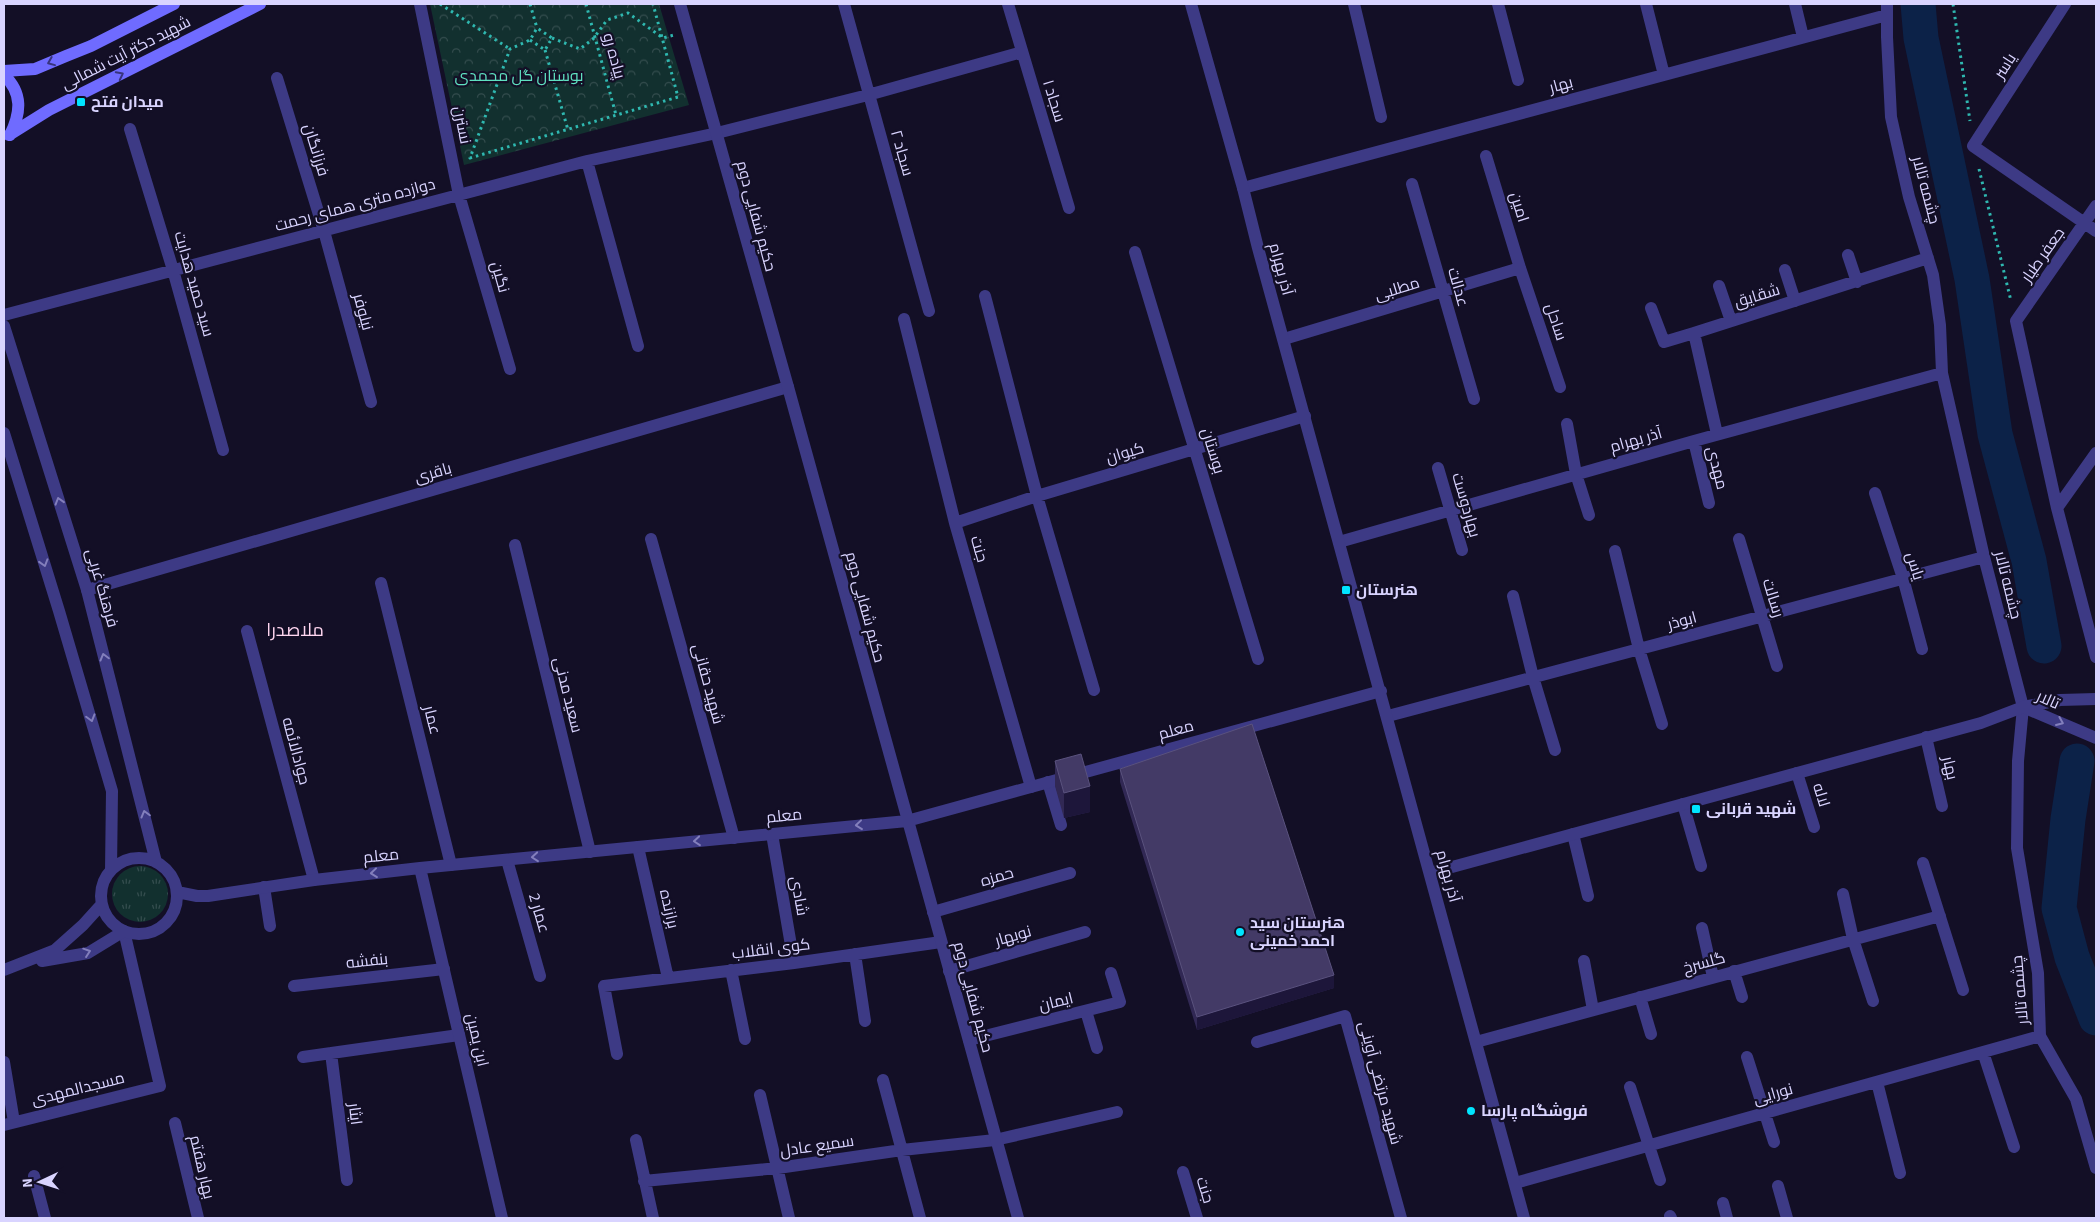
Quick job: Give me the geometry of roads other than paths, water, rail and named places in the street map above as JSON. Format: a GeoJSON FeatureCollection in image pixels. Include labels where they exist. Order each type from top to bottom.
{"type":"FeatureCollection","features":[{"type":"Feature","properties":{"kind":"main road","name":"شهید دکتر آیت شمالی"},"geometry":{"type":"LineString","coordinates":[[4,71],[35,69],[91,46],[174,4]]}},
{"type":"Feature","properties":{"kind":"main road","name":"شهید دکتر آیت شمالی"},"geometry":{"type":"LineString","coordinates":[[7,137],[50,110],[260,4]]}},
{"type":"Feature","properties":{"kind":"main road"},"geometry":{"type":"LineString","coordinates":[[4,76],[14,88],[19,105],[17,121],[7,137]]}},
{"type":"Feature","properties":{"kind":"street","name":"نسترن"},"geometry":{"type":"LineString","coordinates":[[420,4],[459,195]]}},
{"type":"Feature","properties":{"kind":"street","name":"حکیم شفایی دوم"},"geometry":{"type":"LineString","coordinates":[[680,4],[1018,1218]]}},
{"type":"Feature","properties":{"kind":"street","name":"سجاد ۲"},"geometry":{"type":"LineString","coordinates":[[844,4],[929,311]]}},
{"type":"Feature","properties":{"kind":"street","name":"سجاد ۱"},"geometry":{"type":"LineString","coordinates":[[1008,4],[1069,208]]}},
{"type":"Feature","properties":{"kind":"street","name":"آذر بهرام"},"geometry":{"type":"LineString","coordinates":[[1191,4],[1388,716],[1524,1218]]}},
{"type":"Feature","properties":{"kind":"street"},"geometry":{"type":"LineString","coordinates":[[1354,4],[1381,117]]}},
{"type":"Feature","properties":{"kind":"street"},"geometry":{"type":"LineString","coordinates":[[1498,4],[1518,80]]}},
{"type":"Feature","properties":{"kind":"street"},"geometry":{"type":"LineString","coordinates":[[1646,4],[1664,75]]}},
{"type":"Feature","properties":{"kind":"street"},"geometry":{"type":"LineString","coordinates":[[1795,4],[1803,37]]}},
{"type":"Feature","properties":{"kind":"street","name":"یاسر"},"geometry":{"type":"LineString","coordinates":[[2064,4],[1973,146],[2085,223]]}},
{"type":"Feature","properties":{"kind":"street","name":"بهار"},"geometry":{"type":"LineString","coordinates":[[1243,188],[1803,37],[1887,9]]}},
{"type":"Feature","properties":{"kind":"street","name":"چشمه تالار"},"geometry":{"type":"LineString","coordinates":[[1887,9],[1892,117],[1909,197],[1933,275],[1940,325],[1942,373],[1984,557],[2023,707],[2018,761],[2017,848],[2038,973],[2040,1036],[2076,1099],[2096,1168]]}},
{"type":"Feature","properties":{"kind":"street","name":"دوازده متری همای رحمت"},"geometry":{"type":"LineString","coordinates":[[4,315],[587,161],[717,133],[868,95],[1022,52]]}},
{"type":"Feature","properties":{"kind":"street","name":"فرزانگان"},"geometry":{"type":"LineString","coordinates":[[277,78],[324,231]]}},
{"type":"Feature","properties":{"kind":"street","name":"سید حمید هدایت"},"geometry":{"type":"LineString","coordinates":[[130,128],[173,270],[223,450]]}},
{"type":"Feature","properties":{"kind":"street","name":"امین"},"geometry":{"type":"LineString","coordinates":[[1486,156],[1520,268]]}},
{"type":"Feature","properties":{"kind":"street"},"geometry":{"type":"LineString","coordinates":[[587,161],[638,346]]}},
{"type":"Feature","properties":{"kind":"street","name":"عدالت"},"geometry":{"type":"LineString","coordinates":[[1412,184],[1474,399]]}},
{"type":"Feature","properties":{"kind":"street","name":"نگین"},"geometry":{"type":"LineString","coordinates":[[459,195],[510,369]]}},
{"type":"Feature","properties":{"kind":"street","name":"جعفر طیار"},"geometry":{"type":"LineString","coordinates":[[2057,508],[2016,321],[2096,206]]}},
{"type":"Feature","properties":{"kind":"street"},"geometry":{"type":"LineString","coordinates":[[2085,223],[2096,231]]}},
{"type":"Feature","properties":{"kind":"street","name":"نیلوفر"},"geometry":{"type":"LineString","coordinates":[[324,231],[371,402]]}},
{"type":"Feature","properties":{"kind":"street","name":"بوستان"},"geometry":{"type":"LineString","coordinates":[[1136,252],[1258,659]]}},
{"type":"Feature","properties":{"kind":"street"},"geometry":{"type":"LineString","coordinates":[[1848,255],[1857,282]]}},
{"type":"Feature","properties":{"kind":"street","name":"شقایق"},"geometry":{"type":"LineString","coordinates":[[1651,308],[1664,342],[1795,302],[1928,258]]}},
{"type":"Feature","properties":{"kind":"street","name":"مطلبی"},"geometry":{"type":"LineString","coordinates":[[1284,339],[1520,268]]}},
{"type":"Feature","properties":{"kind":"street","name":"ساحل"},"geometry":{"type":"LineString","coordinates":[[1520,268],[1560,387]]}},
{"type":"Feature","properties":{"kind":"street"},"geometry":{"type":"LineString","coordinates":[[1785,270],[1795,302]]}},
{"type":"Feature","properties":{"kind":"street"},"geometry":{"type":"LineString","coordinates":[[1719,286],[1731,322]]}},
{"type":"Feature","properties":{"kind":"street"},"geometry":{"type":"LineString","coordinates":[[985,296],[1037,496],[1094,690]]}},
{"type":"Feature","properties":{"kind":"street","name":"جنت"},"geometry":{"type":"LineString","coordinates":[[904,319],[955,523],[1031,787]]}},
{"type":"Feature","properties":{"kind":"street","name":"فرهنگ غربی"},"geometry":{"type":"LineString","coordinates":[[4,326],[87,590],[156,862]]}},
{"type":"Feature","properties":{"kind":"street"},"geometry":{"type":"LineString","coordinates":[[1694,333],[1717,434]]}},
{"type":"Feature","properties":{"kind":"street","name":"آذر بهرام"},"geometry":{"type":"LineString","coordinates":[[1339,542],[1717,434],[1942,373]]}},
{"type":"Feature","properties":{"kind":"street","name":"باقری"},"geometry":{"type":"LineString","coordinates":[[87,590],[788,387]]}},
{"type":"Feature","properties":{"kind":"street","name":"کیوان"},"geometry":{"type":"LineString","coordinates":[[955,523],[1037,496],[1305,416]]}},
{"type":"Feature","properties":{"kind":"street"},"geometry":{"type":"LineString","coordinates":[[1567,424],[1576,474],[1589,514]]}},
{"type":"Feature","properties":{"kind":"street"},"geometry":{"type":"LineString","coordinates":[[4,432],[112,791],[111,870]]}},
{"type":"Feature","properties":{"kind":"street","name":"مهدی"},"geometry":{"type":"LineString","coordinates":[[1694,441],[1709,503]]}},
{"type":"Feature","properties":{"kind":"street"},"geometry":{"type":"LineString","coordinates":[[2096,453],[2057,508],[2096,657]]}},
{"type":"Feature","properties":{"kind":"street","name":"بهاردوست"},"geometry":{"type":"LineString","coordinates":[[1438,468],[1462,550]]}},
{"type":"Feature","properties":{"kind":"street","name":"یاس"},"geometry":{"type":"LineString","coordinates":[[1875,493],[1903,578],[1922,649]]}},
{"type":"Feature","properties":{"kind":"street","name":"شهید حقانی"},"geometry":{"type":"LineString","coordinates":[[651,539],[734,838]]}},
{"type":"Feature","properties":{"kind":"street","name":"رسالت"},"geometry":{"type":"LineString","coordinates":[[1739,539],[1777,666]]}},
{"type":"Feature","properties":{"kind":"street","name":"سعید مدنی"},"geometry":{"type":"LineString","coordinates":[[516,545],[590,852]]}},
{"type":"Feature","properties":{"kind":"street"},"geometry":{"type":"LineString","coordinates":[[1615,551],[1639,649],[1662,724]]}},
{"type":"Feature","properties":{"kind":"street","name":"ابوذر"},"geometry":{"type":"LineString","coordinates":[[1388,716],[1984,557]]}},
{"type":"Feature","properties":{"kind":"street","name":"عمار"},"geometry":{"type":"LineString","coordinates":[[381,583],[452,865]]}},
{"type":"Feature","properties":{"kind":"street"},"geometry":{"type":"LineString","coordinates":[[1513,596],[1533,677],[1555,750]]}},
{"type":"Feature","properties":{"kind":"street","name":"جوادالائمه"},"geometry":{"type":"LineString","coordinates":[[247,631],[314,880]]}},
{"type":"Feature","properties":{"kind":"street","name":"معلم"},"geometry":{"type":"LineString","coordinates":[[177,892],[196,896],[420,868],[908,821],[1381,691]]}},
{"type":"Feature","properties":{"kind":"street","name":"تالار"},"geometry":{"type":"LineString","coordinates":[[2023,707],[2060,700],[2096,699]]}},
{"type":"Feature","properties":{"kind":"street"},"geometry":{"type":"LineString","coordinates":[[1430,873],[1981,723],[2023,707]]}},
{"type":"Feature","properties":{"kind":"street","name":"تالار"},"geometry":{"type":"LineString","coordinates":[[2023,707],[2096,738]]}},
{"type":"Feature","properties":{"kind":"street","name":"بهار"},"geometry":{"type":"LineString","coordinates":[[1926,738],[1942,806]]}},
{"type":"Feature","properties":{"kind":"street","name":"لاله"},"geometry":{"type":"LineString","coordinates":[[1798,773],[1814,827]]}},
{"type":"Feature","properties":{"kind":"street"},"geometry":{"type":"LineString","coordinates":[[1048,782],[1062,825]]}},
{"type":"Feature","properties":{"kind":"street"},"geometry":{"type":"LineString","coordinates":[[1683,804],[1701,866]]}},
{"type":"Feature","properties":{"kind":"street","name":"شادی"},"geometry":{"type":"LineString","coordinates":[[772,834],[794,963]]}},
{"type":"Feature","properties":{"kind":"street"},"geometry":{"type":"LineString","coordinates":[[1573,834],[1588,896]]}},
{"type":"Feature","properties":{"kind":"street","name":"برازنده"},"geometry":{"type":"LineString","coordinates":[[638,847],[668,978]]}},
{"type":"Feature","properties":{"kind":"street"},"geometry":{"type":"LineString","coordinates":[[132,858],[145,858],[156,862],[166,869],[173,879],[177,892],[176,905],[171,917],[162,927],[150,932],[137,934],[124,931],[114,925],[106,915],[102,904],[101,892],[105,880],[111,870],[121,862],[132,858]]}},
{"type":"Feature","properties":{"kind":"street","name":"عمار 2"},"geometry":{"type":"LineString","coordinates":[[506,860],[540,976]]}},
{"type":"Feature","properties":{"kind":"street"},"geometry":{"type":"LineString","coordinates":[[1923,863],[1963,990]]}},
{"type":"Feature","properties":{"kind":"street","name":"ابن یمین"},"geometry":{"type":"LineString","coordinates":[[420,868],[502,1218]]}},
{"type":"Feature","properties":{"kind":"street","name":"حمزه"},"geometry":{"type":"LineString","coordinates":[[933,912],[1070,873]]}},
{"type":"Feature","properties":{"kind":"street"},"geometry":{"type":"LineString","coordinates":[[264,887],[270,926]]}},
{"type":"Feature","properties":{"kind":"street"},"geometry":{"type":"LineString","coordinates":[[1843,894],[1853,939],[1873,1001]]}},
{"type":"Feature","properties":{"kind":"street"},"geometry":{"type":"LineString","coordinates":[[4,970],[55,950],[83,925],[102,904]]}},
{"type":"Feature","properties":{"kind":"street","name":"گلسرخ"},"geometry":{"type":"LineString","coordinates":[[1476,1042],[1940,916]]}},
{"type":"Feature","properties":{"kind":"street"},"geometry":{"type":"LineString","coordinates":[[1702,928],[1713,977]]}},
{"type":"Feature","properties":{"kind":"street"},"geometry":{"type":"LineString","coordinates":[[22,964],[88,953],[124,931]]}},
{"type":"Feature","properties":{"kind":"street","name":"مسجدالمهدی"},"geometry":{"type":"LineString","coordinates":[[9,1123],[160,1086],[124,931]]}},
{"type":"Feature","properties":{"kind":"street","name":"نوبهار"},"geometry":{"type":"LineString","coordinates":[[949,971],[1085,932]]}},
{"type":"Feature","properties":{"kind":"street","name":"کوی انقلاب"},"geometry":{"type":"LineString","coordinates":[[617,1054],[604,986],[794,963],[941,942]]}},
{"type":"Feature","properties":{"kind":"street"},"geometry":{"type":"LineString","coordinates":[[855,954],[865,1021]]}},
{"type":"Feature","properties":{"kind":"street"},"geometry":{"type":"LineString","coordinates":[[1584,961],[1593,1010]]}},
{"type":"Feature","properties":{"kind":"street","name":"بنفشه"},"geometry":{"type":"LineString","coordinates":[[294,986],[444,969]]}},
{"type":"Feature","properties":{"kind":"street"},"geometry":{"type":"LineString","coordinates":[[731,970],[745,1040]]}},
{"type":"Feature","properties":{"kind":"street"},"geometry":{"type":"LineString","coordinates":[[1734,971],[1742,997]]}},
{"type":"Feature","properties":{"kind":"street","name":"ایمان"},"geometry":{"type":"LineString","coordinates":[[969,1040],[1120,1002],[1111,973]]}},
{"type":"Feature","properties":{"kind":"street"},"geometry":{"type":"LineString","coordinates":[[1640,997],[1651,1034]]}},
{"type":"Feature","properties":{"kind":"street"},"geometry":{"type":"LineString","coordinates":[[1086,1011],[1097,1048]]}},
{"type":"Feature","properties":{"kind":"street","name":"شهید مرتضی آوینی"},"geometry":{"type":"LineString","coordinates":[[1257,1042],[1345,1016],[1401,1218]]}},
{"type":"Feature","properties":{"kind":"street"},"geometry":{"type":"LineString","coordinates":[[302,1057],[459,1035]]}},
{"type":"Feature","properties":{"kind":"street","name":"نورایی"},"geometry":{"type":"LineString","coordinates":[[1515,1183],[2040,1036]]}},
{"type":"Feature","properties":{"kind":"street"},"geometry":{"type":"LineString","coordinates":[[1983,1052],[2014,1147]]}},
{"type":"Feature","properties":{"kind":"street","name":"ایثار"},"geometry":{"type":"LineString","coordinates":[[331,1053],[347,1180]]}},
{"type":"Feature","properties":{"kind":"street"},"geometry":{"type":"LineString","coordinates":[[1748,1057],[1774,1142]]}},
{"type":"Feature","properties":{"kind":"street"},"geometry":{"type":"LineString","coordinates":[[4,1062],[9,1123]]}},
{"type":"Feature","properties":{"kind":"street"},"geometry":{"type":"LineString","coordinates":[[883,1080],[920,1218]]}},
{"type":"Feature","properties":{"kind":"street"},"geometry":{"type":"LineString","coordinates":[[1877,1082],[1900,1173]]}},
{"type":"Feature","properties":{"kind":"street"},"geometry":{"type":"LineString","coordinates":[[1630,1087],[1660,1180]]}},
{"type":"Feature","properties":{"kind":"street"},"geometry":{"type":"LineString","coordinates":[[760,1094],[789,1218]]}},
{"type":"Feature","properties":{"kind":"street"},"geometry":{"type":"LineString","coordinates":[[995,1140],[1117,1112]]}},
{"type":"Feature","properties":{"kind":"street","name":"بهار هفتم"},"geometry":{"type":"LineString","coordinates":[[175,1123],[198,1218]]}},
{"type":"Feature","properties":{"kind":"street"},"geometry":{"type":"LineString","coordinates":[[636,1140],[653,1218]]}},
{"type":"Feature","properties":{"kind":"street","name":"سمیع عادل"},"geometry":{"type":"LineString","coordinates":[[644,1181],[778,1168],[902,1150],[995,1140]]}},
{"type":"Feature","properties":{"kind":"street","name":"جنت"},"geometry":{"type":"LineString","coordinates":[[1183,1172],[1196,1218]]}},
{"type":"Feature","properties":{"kind":"street"},"geometry":{"type":"LineString","coordinates":[[34,1176],[45,1218]]}},
{"type":"Feature","properties":{"kind":"street"},"geometry":{"type":"LineString","coordinates":[[1778,1186],[1787,1218]]}},
{"type":"Feature","properties":{"kind":"street"},"geometry":{"type":"LineString","coordinates":[[1723,1204],[1727,1218]]}},
{"type":"Feature","properties":{"kind":"waterway"},"geometry":{"type":"LineString","coordinates":[[1918,4],[1921,38],[1972,279],[1995,434],[2029,561],[2044,646]]}},
{"type":"Feature","properties":{"kind":"waterway"},"geometry":{"type":"LineString","coordinates":[[2077,761],[2068,819],[2059,908],[2072,957],[2096,1018]]}},
{"type":"Feature","properties":{"kind":"place","name":"میدان فتح"},"geometry":{"type":"Point","coordinates":[81,102]}},
{"type":"Feature","properties":{"kind":"place","name":"هنرستان"},"geometry":{"type":"Point","coordinates":[1346,590]}},
{"type":"Feature","properties":{"kind":"place","name":"شهید قربانی"},"geometry":{"type":"Point","coordinates":[1696,809]}},
{"type":"Feature","properties":{"kind":"place","name":"هنرستان سید احمد خمینی"},"geometry":{"type":"Point","coordinates":[1240,932]}},
{"type":"Feature","properties":{"kind":"place","name":"فروشگاه پارسا"},"geometry":{"type":"Point","coordinates":[1471,1111]}},
{"type":"Feature","properties":{"kind":"district","name":"ملاصدرا"},"geometry":{"type":"Point","coordinates":[295,630]}},
{"type":"Feature","properties":{"kind":"park label","name":"بوستان گل محمدی"},"geometry":{"type":"Point","coordinates":[519,76]}}]}
